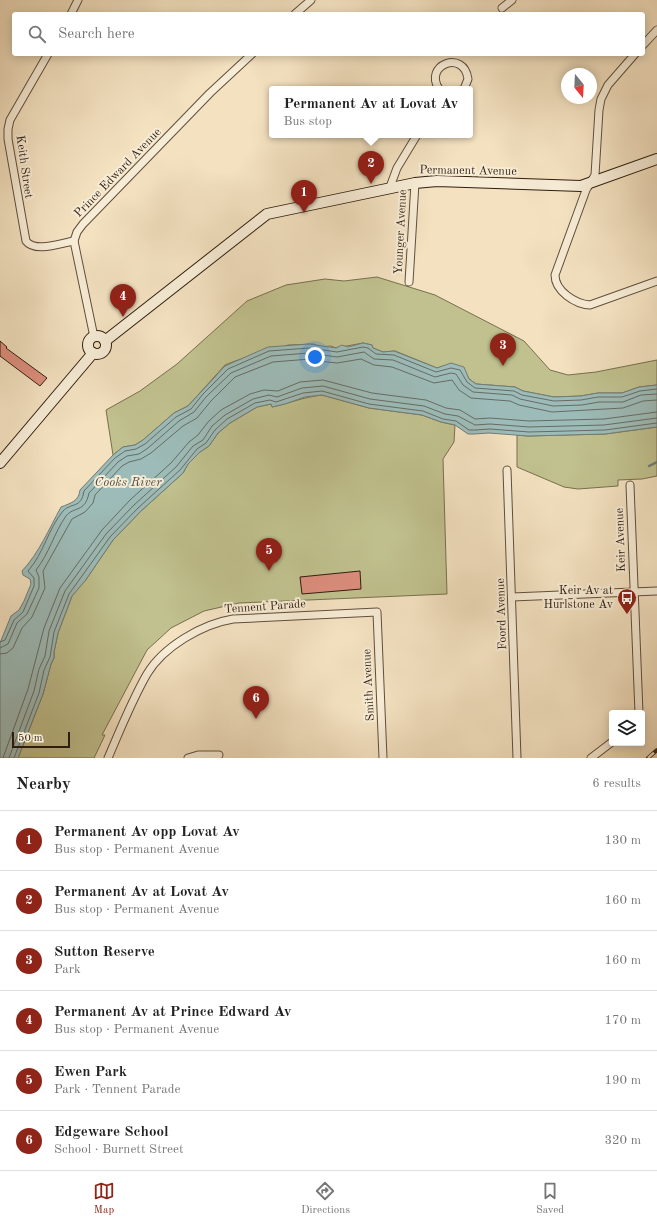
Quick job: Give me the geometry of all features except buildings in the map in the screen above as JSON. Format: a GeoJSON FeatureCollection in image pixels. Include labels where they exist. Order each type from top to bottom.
{"type":"FeatureCollection","features":[{"type":"Feature","properties":{"kind":"main road","name":"Permanent Avenue"},"geometry":{"type":"LineString","coordinates":[[105,341],[267,214],[390,187],[415,183],[443,181],[571,187],[590,184],[657,159]]}},
{"type":"Feature","properties":{"kind":"main road"},"geometry":{"type":"LineString","coordinates":[[0,463],[93,353],[102,352],[106,346],[102,337],[94,337],[88,343],[89,349],[93,353]]}},
{"type":"Feature","properties":{"kind":"street"},"geometry":{"type":"LineString","coordinates":[[72,12],[78,0]]}},
{"type":"Feature","properties":{"kind":"street"},"geometry":{"type":"LineString","coordinates":[[297,12],[311,0]]}},
{"type":"Feature","properties":{"kind":"street"},"geometry":{"type":"LineString","coordinates":[[502,8],[512,0]]}},
{"type":"Feature","properties":{"kind":"street"},"geometry":{"type":"LineString","coordinates":[[645,43],[657,30]]}},
{"type":"Feature","properties":{"kind":"street","name":"Keith Street"},"geometry":{"type":"LineString","coordinates":[[47,56],[10,120],[8,139],[26,241],[30,245],[39,247],[74,241]]}},
{"type":"Feature","properties":{"kind":"street","name":"Prince Edward Avenue"},"geometry":{"type":"LineString","coordinates":[[74,241],[77,232],[83,224],[210,93],[250,56]]}},
{"type":"Feature","properties":{"kind":"street"},"geometry":{"type":"LineString","coordinates":[[633,56],[608,85],[601,99],[595,174],[555,275],[555,282],[558,288],[580,304],[590,305],[657,282]]}},
{"type":"Feature","properties":{"kind":"street"},"geometry":{"type":"LineString","coordinates":[[438,86],[436,83],[437,72],[444,64],[449,62],[460,65],[467,74],[468,79],[465,86]]}},
{"type":"Feature","properties":{"kind":"street"},"geometry":{"type":"LineString","coordinates":[[390,187],[397,168],[414,138]]}},
{"type":"Feature","properties":{"kind":"street","name":"Younger Avenue"},"geometry":{"type":"LineString","coordinates":[[409,282],[415,183]]}},
{"type":"Feature","properties":{"kind":"street"},"geometry":{"type":"LineString","coordinates":[[74,241],[94,337]]}},
{"type":"Feature","properties":{"kind":"street","name":"Foord Avenue"},"geometry":{"type":"LineString","coordinates":[[507,470],[517,758]]}},
{"type":"Feature","properties":{"kind":"street","name":"Keir Avenue"},"geometry":{"type":"LineString","coordinates":[[630,485],[639,710]]}},
{"type":"Feature","properties":{"kind":"street"},"geometry":{"type":"LineString","coordinates":[[512,597],[657,591]]}},
{"type":"Feature","properties":{"kind":"street","name":"Tennent Parade"},"geometry":{"type":"LineString","coordinates":[[108,758],[147,674],[158,661],[184,638],[210,625],[233,619],[377,612]]}},
{"type":"Feature","properties":{"kind":"street","name":"Smith Avenue"},"geometry":{"type":"LineString","coordinates":[[377,612],[383,758]]}},
{"type":"Feature","properties":{"kind":"street"},"geometry":{"type":"LineString","coordinates":[[591,758],[609,744]]}},
{"type":"Feature","properties":{"kind":"street"},"geometry":{"type":"LineString","coordinates":[[188,758],[198,755],[219,755]]}},
{"type":"Feature","properties":{"kind":"green space"},"geometry":{"type":"Polygon","coordinates":[[[377,277],[435,295],[524,341],[550,370],[568,375],[596,372],[657,360],[657,385],[639,387],[622,393],[598,393],[581,396],[554,397],[523,391],[515,387],[476,384],[469,379],[465,371],[443,366],[437,368],[395,351],[383,352],[373,348],[372,345],[363,343],[336,348],[331,346],[320,347],[314,344],[288,345],[225,365],[188,406],[174,413],[143,440],[135,445],[123,447],[113,455],[106,410],[140,391],[177,364],[247,301],[286,285],[325,279],[344,281],[377,277]]]}},
{"type":"Feature","properties":{"kind":"green space"},"geometry":{"type":"Polygon","coordinates":[[[322,395],[369,408],[422,415],[455,425],[454,442],[443,459],[447,594],[239,603],[204,611],[171,628],[147,650],[102,735],[105,735],[94,758],[18,758],[43,694],[54,658],[58,633],[72,596],[85,581],[113,540],[141,511],[183,473],[188,464],[200,452],[209,446],[218,433],[230,423],[257,407],[271,404],[272,407],[322,395]]]}},
{"type":"Feature","properties":{"kind":"green space"},"geometry":{"type":"Polygon","coordinates":[[[657,427],[657,476],[642,479],[618,480],[618,486],[578,489],[564,487],[517,467],[517,435],[605,434],[657,427]]]}},
{"type":"Feature","properties":{"kind":"water","name":"Cooks River"},"geometry":{"type":"Polygon","coordinates":[[[363,343],[372,345],[373,348],[383,352],[394,351],[437,368],[451,363],[464,367],[469,379],[476,384],[515,387],[523,391],[554,397],[581,396],[598,393],[622,393],[639,387],[657,385],[657,427],[605,434],[528,436],[489,433],[468,434],[455,425],[422,415],[369,408],[322,395],[305,397],[272,407],[271,404],[257,407],[230,423],[218,433],[209,446],[200,452],[188,464],[183,473],[141,511],[113,540],[85,581],[72,596],[58,633],[54,658],[43,694],[18,758],[0,758],[0,643],[11,616],[19,610],[31,584],[30,579],[23,575],[22,571],[39,549],[61,507],[76,499],[80,490],[113,455],[123,447],[135,445],[143,440],[174,413],[188,406],[225,366],[268,347],[309,344],[336,348],[342,345],[348,347],[363,343]]]}},
{"type":"Feature","properties":{"kind":"waterway"},"geometry":{"type":"LineString","coordinates":[[649,466],[657,462]]}},
{"type":"Feature","properties":{"kind":"railway"},"geometry":{"type":"LineString","coordinates":[[648,758],[657,750]]}},
{"type":"Feature","properties":{"kind":"place","name":"Permanent Av at Lovat Av"},"geometry":{"type":"Point","coordinates":[371,184]}},
{"type":"Feature","properties":{"kind":"place","name":"Permanent Av opp Lovat Av"},"geometry":{"type":"Point","coordinates":[304,213]}},
{"type":"Feature","properties":{"kind":"place","name":"Permanent Av at Prince Edward Av"},"geometry":{"type":"Point","coordinates":[123,317]}},
{"type":"Feature","properties":{"kind":"place","name":"Sutton Reserve"},"geometry":{"type":"Point","coordinates":[503,366]}},
{"type":"Feature","properties":{"kind":"place","name":"Ewen Park"},"geometry":{"type":"Point","coordinates":[269,571]}},
{"type":"Feature","properties":{"kind":"place","name":"Keir Av at Hurlstone Av"},"geometry":{"type":"Point","coordinates":[627,615]}},
{"type":"Feature","properties":{"kind":"place","name":"Edgeware School"},"geometry":{"type":"Point","coordinates":[256,719]}}]}
